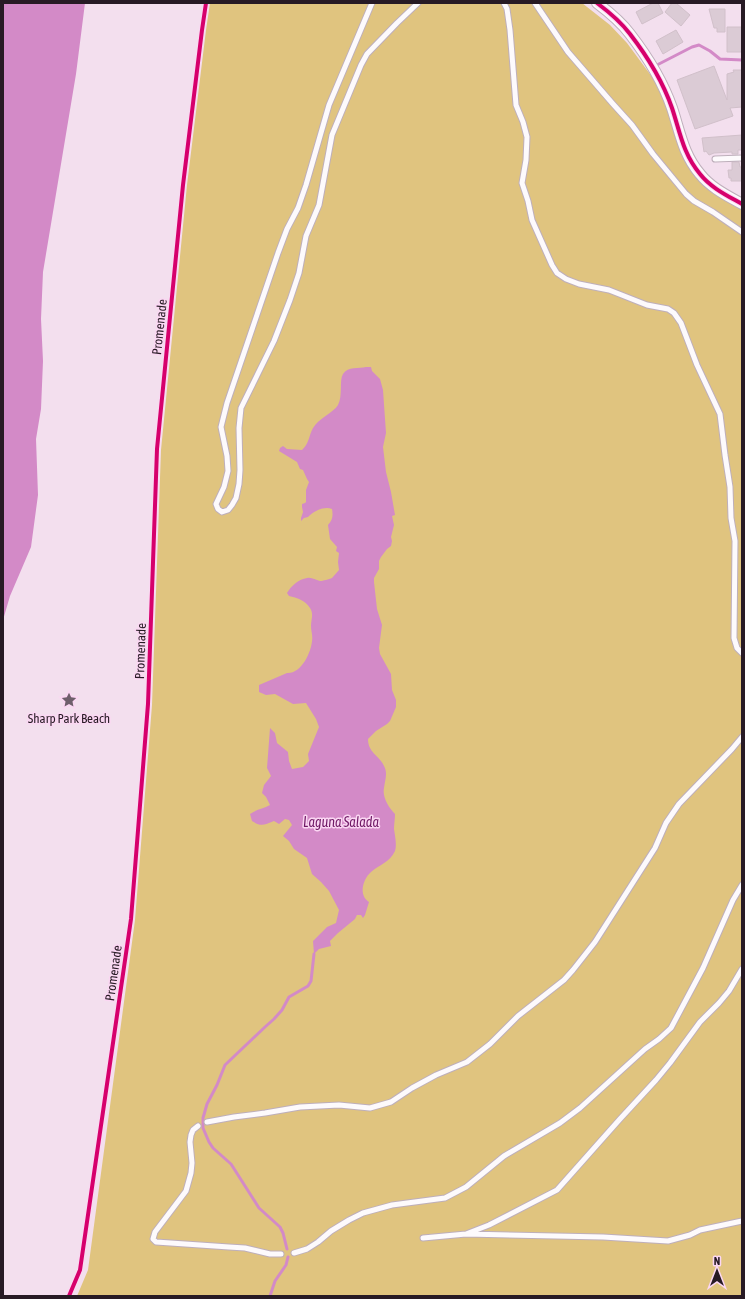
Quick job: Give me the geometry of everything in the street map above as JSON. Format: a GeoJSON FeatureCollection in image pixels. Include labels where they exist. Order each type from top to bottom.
{"type":"FeatureCollection","features":[{"type":"Feature","properties":{"kind":"street"},"geometry":{"type":"LineString","coordinates":[[597,3],[612,15],[630,34],[655,72],[672,107],[680,137],[688,157],[701,175],[717,190],[742,204]]}},
{"type":"Feature","properties":{"kind":"lane"},"geometry":{"type":"LineString","coordinates":[[372,3],[329,105],[306,185],[298,208],[287,229],[278,253],[227,403],[221,427],[227,456],[228,471],[224,487],[216,504],[218,509],[222,512],[228,510],[238,492],[240,470],[239,428],[241,408],[274,341],[290,300],[299,273],[306,236],[319,205],[332,135],[367,54],[418,3]]}},
{"type":"Feature","properties":{"kind":"lane"},"geometry":{"type":"LineString","coordinates":[[504,3],[507,9],[510,30],[516,105],[527,137],[526,160],[522,183],[532,220],[552,265],[557,273],[566,279],[579,284],[609,290],[634,301],[668,309],[674,313],[681,323],[697,365],[720,414],[735,540],[734,638],[737,648],[742,653]]}},
{"type":"Feature","properties":{"kind":"lane"},"geometry":{"type":"LineString","coordinates":[[535,3],[568,52],[632,125],[653,154],[686,194],[694,201],[742,232]]}},
{"type":"Feature","properties":{"kind":"lane"},"geometry":{"type":"LineString","coordinates":[[715,159],[742,158]]}},
{"type":"Feature","properties":{"kind":"lane"},"geometry":{"type":"LineString","coordinates":[[207,1122],[300,1107],[339,1106],[370,1108],[391,1102],[412,1088],[436,1075],[467,1062],[490,1044],[518,1016],[564,980],[573,970],[595,942],[655,848],[671,814],[742,737]]}},
{"type":"Feature","properties":{"kind":"lane"},"geometry":{"type":"LineString","coordinates":[[294,1253],[307,1249],[331,1231],[363,1213],[392,1205],[445,1198],[466,1187],[504,1156],[560,1123],[580,1108],[645,1049],[671,1028],[703,968],[733,900],[742,886]]}},
{"type":"Feature","properties":{"kind":"lane"},"geometry":{"type":"LineString","coordinates":[[466,1234],[556,1190],[656,1080],[700,1022],[729,991],[742,969]]}},
{"type":"Feature","properties":{"kind":"lane"},"geometry":{"type":"LineString","coordinates":[[198,1126],[193,1130],[191,1135],[190,1142],[192,1164],[186,1192],[155,1232],[153,1239],[156,1242],[234,1247],[270,1254],[282,1254]]}},
{"type":"Feature","properties":{"kind":"lane"},"geometry":{"type":"LineString","coordinates":[[423,1238],[466,1234],[603,1237],[668,1241],[690,1235],[700,1230],[742,1221]]}},
{"type":"Feature","properties":{"kind":"shaded area"},"geometry":{"type":"Polygon","coordinates":[[[210,3],[582,3],[610,25],[627,43],[658,85],[668,109],[676,138],[684,159],[742,209],[742,1296],[77,1296],[88,1270],[135,920],[152,705],[161,450],[187,185],[210,3]]]}},
{"type":"Feature","properties":{"kind":"water"},"geometry":{"type":"Polygon","coordinates":[[[3,3],[85,3],[76,74],[43,272],[41,319],[43,361],[41,409],[36,439],[38,495],[31,547],[10,596],[3,620],[3,3]]]}},
{"type":"Feature","properties":{"kind":"water","name":"Laguna Salada"},"geometry":{"type":"Polygon","coordinates":[[[371,367],[372,371],[380,379],[383,390],[386,433],[383,447],[386,472],[395,515],[392,516],[394,525],[391,537],[391,546],[387,549],[379,561],[379,569],[374,578],[374,582],[377,609],[382,625],[379,648],[380,654],[391,674],[392,690],[396,700],[396,707],[390,721],[368,739],[370,748],[385,769],[384,795],[388,806],[395,814],[394,829],[396,846],[393,855],[371,872],[364,883],[364,895],[369,902],[363,918],[361,915],[357,915],[355,919],[330,941],[331,946],[319,949],[314,954],[313,941],[327,927],[336,923],[339,910],[329,891],[312,874],[307,858],[294,849],[289,841],[283,836],[292,825],[289,820],[285,819],[279,824],[274,821],[260,825],[252,821],[250,814],[270,805],[262,793],[264,785],[271,776],[267,768],[270,728],[275,733],[277,743],[288,752],[292,769],[303,767],[309,761],[308,754],[319,727],[306,703],[293,704],[275,694],[266,695],[259,692],[259,685],[297,670],[304,662],[310,651],[312,637],[311,610],[303,601],[289,596],[287,593],[298,581],[309,578],[320,581],[332,578],[339,570],[339,553],[336,551],[337,547],[330,539],[328,525],[332,517],[332,509],[326,508],[319,510],[301,521],[303,512],[302,504],[306,502],[306,490],[309,482],[297,462],[279,451],[283,446],[287,449],[302,450],[316,424],[333,411],[338,405],[341,380],[345,371],[371,367]]]}},
{"type":"Feature","properties":{"kind":"building"},"geometry":{"type":"Polygon","coordinates":[[[653,3],[658,3],[663,13],[642,24],[636,12],[653,3]]]}},
{"type":"Feature","properties":{"kind":"building"},"geometry":{"type":"Polygon","coordinates":[[[672,3],[676,3],[690,15],[681,26],[665,12],[672,3]]]}},
{"type":"Feature","properties":{"kind":"building"},"geometry":{"type":"Polygon","coordinates":[[[709,9],[725,9],[725,32],[717,32],[717,28],[714,28],[709,9]]]}},
{"type":"Feature","properties":{"kind":"building"},"geometry":{"type":"Polygon","coordinates":[[[727,27],[742,27],[742,52],[727,52],[727,27]]]}},
{"type":"Feature","properties":{"kind":"building"},"geometry":{"type":"Polygon","coordinates":[[[676,30],[683,42],[663,54],[656,41],[676,30]]]}},
{"type":"Feature","properties":{"kind":"building"},"geometry":{"type":"Polygon","coordinates":[[[714,66],[727,100],[727,74],[734,72],[733,70],[742,70],[742,107],[730,108],[733,116],[695,129],[677,80],[714,66]]]}},
{"type":"Feature","properties":{"kind":"building"},"geometry":{"type":"Polygon","coordinates":[[[742,135],[742,150],[738,150],[738,154],[732,154],[732,152],[714,153],[709,155],[706,151],[704,152],[702,138],[742,135]]]}},
{"type":"Feature","properties":{"kind":"building"},"geometry":{"type":"Polygon","coordinates":[[[732,162],[739,162],[740,167],[742,167],[742,181],[731,181],[731,178],[729,178],[728,170],[732,170],[732,162]]]}},
{"type":"Feature","properties":{"kind":"waterway"},"geometry":{"type":"LineString","coordinates":[[655,66],[692,47],[699,45],[720,59],[742,60]]}},
{"type":"Feature","properties":{"kind":"waterway"},"geometry":{"type":"LineString","coordinates":[[287,1249],[280,1227],[259,1208],[231,1164],[213,1148],[209,1142],[203,1128],[203,1118],[207,1104],[225,1065],[274,1019],[282,1010],[289,997],[308,986],[311,981],[314,954]]}},
{"type":"Feature","properties":{"kind":"waterway"},"geometry":{"type":"LineString","coordinates":[[270,1296],[275,1281],[286,1265],[288,1257]]}},
{"type":"Feature","properties":{"kind":"cycle path","name":"Promenade"},"geometry":{"type":"LineString","coordinates":[[69,1296],[80,1270],[131,919],[148,704],[157,449],[183,185],[206,3]]}},
{"type":"Feature","properties":{"kind":"cycle path"},"geometry":{"type":"LineString","coordinates":[[597,3],[615,17],[642,51],[654,70],[668,98],[686,151],[694,166],[709,183],[742,204]]}},
{"type":"Feature","properties":{"kind":"place","name":"Sharp Park Beach"},"geometry":{"type":"Point","coordinates":[69,700]}}]}
